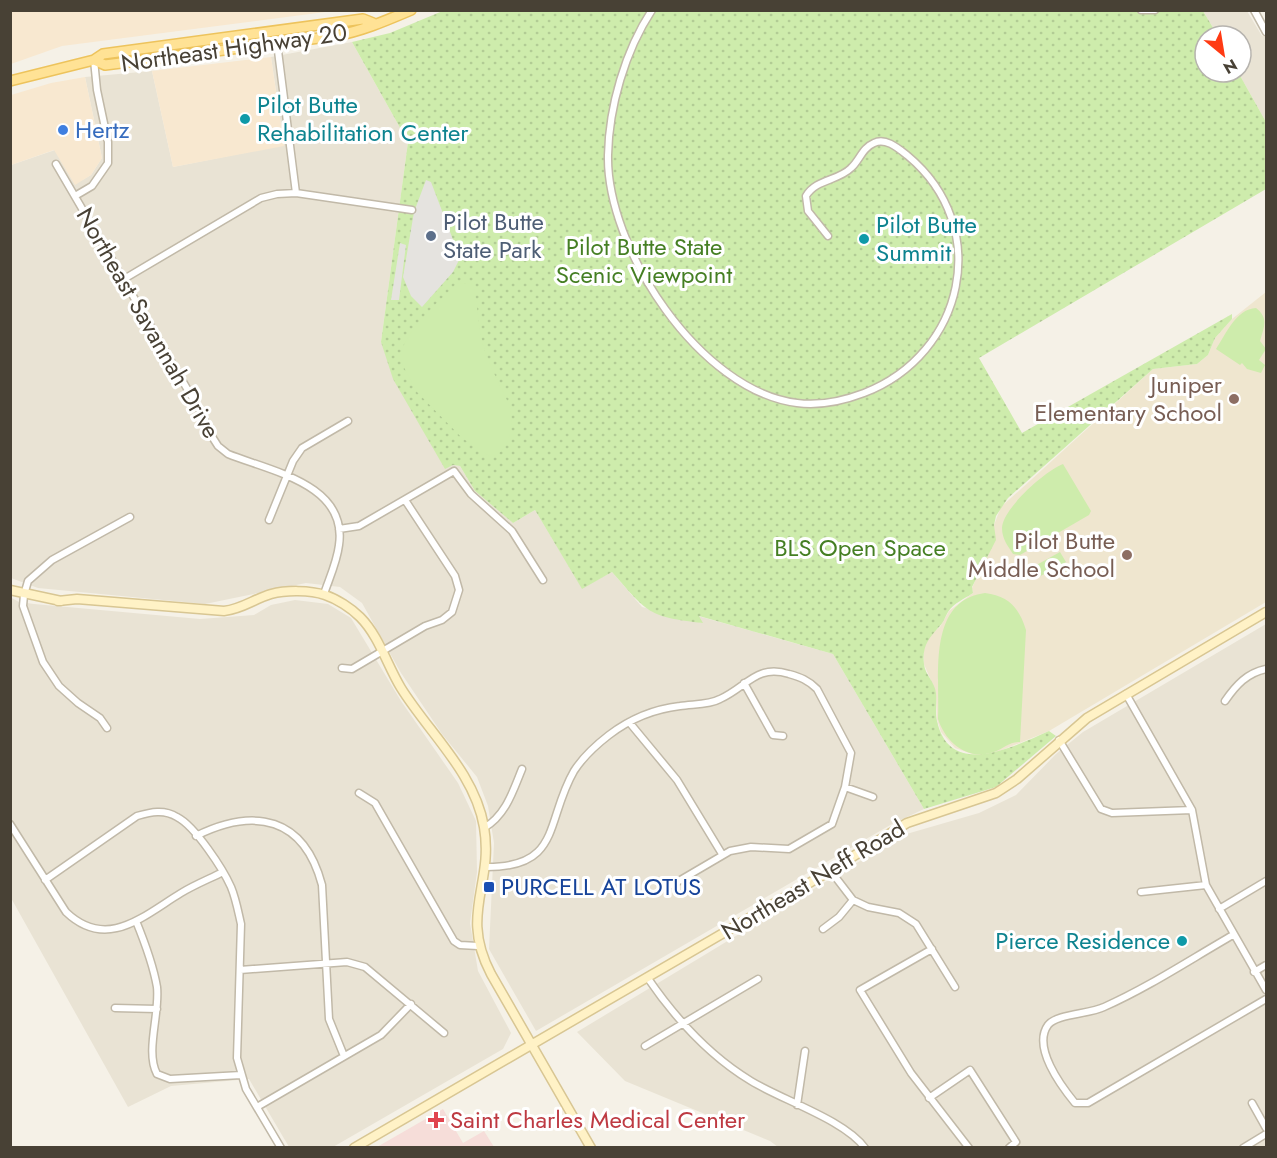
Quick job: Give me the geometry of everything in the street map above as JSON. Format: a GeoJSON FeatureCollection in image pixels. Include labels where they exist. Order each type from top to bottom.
{"type":"FeatureCollection","features":[{"type":"Feature","properties":{"kind":"main road","name":"Northeast Highway 20"},"geometry":{"type":"LineString","coordinates":[[94,60],[105,65],[365,30],[373,23],[411,10]]}},
{"type":"Feature","properties":{"kind":"main road","name":"Northeast Highway 20"},"geometry":{"type":"LineString","coordinates":[[10,81],[94,60],[103,54],[363,19],[373,23]]}},
{"type":"Feature","properties":{"kind":"main road"},"geometry":{"type":"LineString","coordinates":[[10,590],[58,601],[77,599],[224,611],[244,607],[271,594],[297,591],[324,594],[360,617],[401,688],[472,789],[484,828],[485,867],[476,921],[478,946],[490,974],[591,1148]]}},
{"type":"Feature","properties":{"kind":"main road","name":"Northeast Neff Road"},"geometry":{"type":"LineString","coordinates":[[354,1148],[907,823],[996,793],[1017,779],[1059,740],[1087,718],[1266,612]]}},
{"type":"Feature","properties":{"kind":"street"},"geometry":{"type":"LineString","coordinates":[[652,10],[632,49],[621,81],[611,119],[608,156],[612,188],[621,220],[638,260],[671,320],[728,375],[752,390],[778,400],[825,404],[850,399],[877,388],[903,373],[923,355],[935,341],[943,324],[956,284],[959,244],[954,220],[946,201],[924,172],[894,145],[885,141],[876,142],[862,153],[849,170],[818,184],[806,196],[808,211],[828,236]]}},
{"type":"Feature","properties":{"kind":"street"},"geometry":{"type":"LineString","coordinates":[[1141,10],[1155,10]]}},
{"type":"Feature","properties":{"kind":"street"},"geometry":{"type":"LineString","coordinates":[[1254,10],[1266,32]]}},
{"type":"Feature","properties":{"kind":"street"},"geometry":{"type":"LineString","coordinates":[[277,43],[296,193]]}},
{"type":"Feature","properties":{"kind":"street"},"geometry":{"type":"LineString","coordinates":[[75,196],[92,186],[108,163],[108,142],[97,90],[94,60]]}},
{"type":"Feature","properties":{"kind":"street","name":"Northeast Savannah Drive"},"geometry":{"type":"LineString","coordinates":[[56,164],[218,446],[228,454],[313,488],[325,497],[333,509],[339,529],[339,546],[324,594]]}},
{"type":"Feature","properties":{"kind":"street"},"geometry":{"type":"LineString","coordinates":[[124,279],[261,198],[277,194],[296,193],[412,210]]}},
{"type":"Feature","properties":{"kind":"street"},"geometry":{"type":"LineString","coordinates":[[269,520],[293,461],[302,448],[348,421]]}},
{"type":"Feature","properties":{"kind":"street"},"geometry":{"type":"LineString","coordinates":[[339,529],[359,526],[454,471],[471,494],[512,531],[543,580]]}},
{"type":"Feature","properties":{"kind":"street"},"geometry":{"type":"LineString","coordinates":[[342,668],[352,669],[425,626],[442,620],[454,608],[459,590],[455,576],[405,500]]}},
{"type":"Feature","properties":{"kind":"street"},"geometry":{"type":"LineString","coordinates":[[107,728],[100,718],[78,704],[59,686],[43,662],[23,606],[24,595],[28,581],[52,560],[129,517]]}},
{"type":"Feature","properties":{"kind":"street"},"geometry":{"type":"LineString","coordinates":[[1225,701],[1235,687],[1251,674],[1266,669]]}},
{"type":"Feature","properties":{"kind":"street"},"geometry":{"type":"LineString","coordinates":[[485,867],[522,864],[539,851],[550,835],[574,772],[589,752],[629,722],[658,710],[716,701],[762,672],[780,671],[802,678],[817,689],[849,744],[851,753],[845,787],[832,824],[789,849],[751,847],[722,854],[672,885]]}},
{"type":"Feature","properties":{"kind":"street"},"geometry":{"type":"LineString","coordinates":[[744,683],[773,735],[783,736]]}},
{"type":"Feature","properties":{"kind":"street"},"geometry":{"type":"LineString","coordinates":[[1126,694],[1192,810],[1206,885],[1266,990]]}},
{"type":"Feature","properties":{"kind":"street"},"geometry":{"type":"LineString","coordinates":[[629,722],[677,780],[722,854]]}},
{"type":"Feature","properties":{"kind":"street"},"geometry":{"type":"LineString","coordinates":[[1059,740],[1101,809],[1112,813],[1192,810]]}},
{"type":"Feature","properties":{"kind":"street"},"geometry":{"type":"LineString","coordinates":[[484,828],[492,823],[508,802],[522,769]]}},
{"type":"Feature","properties":{"kind":"street"},"geometry":{"type":"LineString","coordinates":[[845,787],[873,797]]}},
{"type":"Feature","properties":{"kind":"street"},"geometry":{"type":"LineString","coordinates":[[359,793],[375,803],[454,941],[460,945],[478,946]]}},
{"type":"Feature","properties":{"kind":"street"},"geometry":{"type":"LineString","coordinates":[[45,880],[125,823],[152,812],[166,812],[178,817],[196,836],[223,872],[237,904],[241,924],[237,1049],[241,1075],[281,1148]]}},
{"type":"Feature","properties":{"kind":"street"},"geometry":{"type":"LineString","coordinates":[[196,836],[220,824],[243,819],[266,821],[287,831],[304,845],[316,864],[322,885],[329,1019],[332,1033],[344,1056]]}},
{"type":"Feature","properties":{"kind":"street"},"geometry":{"type":"LineString","coordinates":[[10,824],[66,912],[79,924],[100,930],[119,928],[136,921],[183,892],[223,872]]}},
{"type":"Feature","properties":{"kind":"street"},"geometry":{"type":"LineString","coordinates":[[830,870],[853,900],[868,907],[906,917],[916,924],[955,987]]}},
{"type":"Feature","properties":{"kind":"street"},"geometry":{"type":"LineString","coordinates":[[1219,909],[1266,881]]}},
{"type":"Feature","properties":{"kind":"street"},"geometry":{"type":"LineString","coordinates":[[1141,892],[1206,885]]}},
{"type":"Feature","properties":{"kind":"street"},"geometry":{"type":"LineString","coordinates":[[823,929],[839,917],[853,900]]}},
{"type":"Feature","properties":{"kind":"street"},"geometry":{"type":"LineString","coordinates":[[136,921],[148,948],[157,988],[152,1054],[152,1066],[157,1074],[170,1079],[241,1075]]}},
{"type":"Feature","properties":{"kind":"street"},"geometry":{"type":"LineString","coordinates":[[1233,935],[1102,1008],[1061,1017],[1047,1026],[1043,1040],[1045,1053],[1075,1103],[1088,1102],[1266,999]]}},
{"type":"Feature","properties":{"kind":"street"},"geometry":{"type":"LineString","coordinates":[[932,949],[860,990],[911,1073],[969,1148]]}},
{"type":"Feature","properties":{"kind":"street"},"geometry":{"type":"LineString","coordinates":[[240,970],[347,962],[365,967],[444,1033]]}},
{"type":"Feature","properties":{"kind":"street"},"geometry":{"type":"LineString","coordinates":[[1254,972],[1266,965]]}},
{"type":"Feature","properties":{"kind":"street"},"geometry":{"type":"LineString","coordinates":[[647,977],[682,1023],[707,1049],[750,1081],[848,1131],[865,1148]]}},
{"type":"Feature","properties":{"kind":"street"},"geometry":{"type":"LineString","coordinates":[[645,1046],[758,980]]}},
{"type":"Feature","properties":{"kind":"street"},"geometry":{"type":"LineString","coordinates":[[257,1107],[381,1035],[411,1004]]}},
{"type":"Feature","properties":{"kind":"street"},"geometry":{"type":"LineString","coordinates":[[115,1008],[157,1009]]}},
{"type":"Feature","properties":{"kind":"street"},"geometry":{"type":"LineString","coordinates":[[797,1105],[805,1051]]}},
{"type":"Feature","properties":{"kind":"street"},"geometry":{"type":"LineString","coordinates":[[929,1098],[970,1070],[1016,1142],[1009,1148]]}},
{"type":"Feature","properties":{"kind":"street"},"geometry":{"type":"LineString","coordinates":[[1252,1103],[1266,1128]]}},
{"type":"Feature","properties":{"kind":"street"},"geometry":{"type":"LineString","coordinates":[[1243,1148],[1266,1134]]}},
{"type":"Feature","properties":{"kind":"shaded area"},"geometry":{"type":"Polygon","coordinates":[[[11,10],[333,11],[62,46],[11,64],[11,10]]]}},
{"type":"Feature","properties":{"kind":"shaded area"},"geometry":{"type":"Polygon","coordinates":[[[1203,11],[1247,11],[1262,36],[1266,34],[1266,122],[1245,84],[1253,84],[1253,24],[1211,24],[1203,11]]]}},
{"type":"Feature","properties":{"kind":"shaded area"},"geometry":{"type":"Polygon","coordinates":[[[352,42],[408,142],[381,342],[445,468],[453,465],[460,466],[475,491],[513,523],[535,510],[582,588],[612,572],[642,607],[702,623],[698,616],[833,654],[924,809],[892,824],[536,1031],[489,949],[494,843],[488,806],[477,777],[442,734],[401,673],[362,603],[340,587],[306,583],[205,604],[38,588],[11,578],[11,165],[55,150],[75,184],[91,175],[102,158],[85,77],[152,71],[173,167],[284,145],[271,57],[352,42]]]}},
{"type":"Feature","properties":{"kind":"shaded area"},"geometry":{"type":"Polygon","coordinates":[[[271,57],[284,146],[173,167],[152,71],[271,57]]]}},
{"type":"Feature","properties":{"kind":"shaded area"},"geometry":{"type":"Polygon","coordinates":[[[85,77],[102,158],[91,175],[75,185],[54,150],[11,165],[11,95],[51,83],[85,77]]]}},
{"type":"Feature","properties":{"kind":"shaded area","name":"Pilot Butte State Park"},"geometry":{"type":"Polygon","coordinates":[[[426,180],[431,182],[460,258],[453,272],[422,307],[411,296],[403,277],[414,212],[426,180]]]}},
{"type":"Feature","properties":{"kind":"shaded area"},"geometry":{"type":"Polygon","coordinates":[[[400,243],[406,245],[399,300],[391,300],[400,243]]]}},
{"type":"Feature","properties":{"kind":"shaded area","name":"Pilot Butte Middle School"},"geometry":{"type":"Polygon","coordinates":[[[1266,292],[1266,602],[1049,731],[990,755],[978,756],[955,748],[941,732],[937,719],[936,693],[924,664],[924,648],[929,635],[940,627],[949,611],[973,593],[972,588],[992,543],[994,525],[1001,507],[1153,369],[1197,364],[1208,355],[1215,338],[1232,319],[1266,292]]]}},
{"type":"Feature","properties":{"kind":"shaded area"},"geometry":{"type":"Polygon","coordinates":[[[10,597],[19,602],[34,604],[200,619],[254,615],[271,605],[295,600],[328,604],[351,618],[401,701],[458,783],[476,821],[477,872],[470,923],[478,971],[511,1033],[503,1049],[333,1147],[289,1147],[249,1079],[171,1086],[128,1107],[11,898],[10,597]]]}},
{"type":"Feature","properties":{"kind":"shaded area"},"geometry":{"type":"Polygon","coordinates":[[[1266,624],[1266,1147],[778,1147],[770,1141],[625,1081],[577,1032],[903,835],[979,813],[1016,795],[1056,754],[1083,732],[1266,624]]]}},
{"type":"Feature","properties":{"kind":"shaded area","name":"Saint Charles Medical Center"},"geometry":{"type":"Polygon","coordinates":[[[443,1109],[463,1143],[484,1131],[494,1147],[377,1147],[443,1109]]]}},
{"type":"Feature","properties":{"kind":"green space","name":"Pilot Butte State Scenic Viewpoint"},"geometry":{"type":"Polygon","coordinates":[[[445,10],[1203,11],[1211,24],[1193,24],[1193,84],[1245,84],[1266,122],[1266,189],[979,358],[1022,433],[1232,314],[1232,319],[1215,338],[1208,355],[1197,364],[1153,369],[1008,498],[996,516],[994,525],[996,540],[972,587],[973,593],[950,609],[927,644],[924,664],[935,689],[937,721],[944,739],[955,750],[969,754],[985,754],[1019,744],[1049,731],[1056,736],[996,787],[924,809],[833,654],[699,616],[703,623],[660,615],[642,605],[612,572],[582,589],[535,510],[513,523],[475,491],[460,466],[453,465],[445,469],[393,379],[381,342],[408,142],[352,42],[390,33],[445,10]]]}},
{"type":"Feature","properties":{"kind":"green space"},"geometry":{"type":"Polygon","coordinates":[[[470,283],[473,285],[476,300],[481,338],[511,412],[511,428],[507,443],[503,449],[491,457],[462,438],[417,392],[399,358],[408,337],[431,309],[456,284],[470,283]]]}},
{"type":"Feature","properties":{"kind":"green space"},"geometry":{"type":"Polygon","coordinates":[[[1256,308],[1264,319],[1260,341],[1266,349],[1259,360],[1265,365],[1261,373],[1247,369],[1242,363],[1240,365],[1216,349],[1237,317],[1249,309],[1256,308]]]}},
{"type":"Feature","properties":{"kind":"green space"},"geometry":{"type":"Polygon","coordinates":[[[1063,464],[1091,511],[1089,515],[1020,555],[1013,554],[1003,536],[1002,528],[1009,511],[1036,482],[1063,464]]]}},
{"type":"Feature","properties":{"kind":"green space"},"geometry":{"type":"Polygon","coordinates":[[[1060,552],[1066,562],[1037,578],[1031,568],[1060,552]]]}},
{"type":"Feature","properties":{"kind":"green space"},"geometry":{"type":"Polygon","coordinates":[[[985,593],[1000,597],[1011,604],[1020,615],[1026,630],[1020,742],[994,752],[975,754],[959,748],[952,742],[946,736],[938,719],[938,661],[945,625],[953,610],[966,599],[985,593]]]}},
{"type":"Feature","properties":{"kind":"place","name":"Pilot Butte Rehabilitation Center"},"geometry":{"type":"Point","coordinates":[245,119]}},
{"type":"Feature","properties":{"kind":"place","name":"Hertz"},"geometry":{"type":"Point","coordinates":[63,130]}},
{"type":"Feature","properties":{"kind":"place","name":"Pilot Butte State Park"},"geometry":{"type":"Point","coordinates":[431,236]}},
{"type":"Feature","properties":{"kind":"place","name":"Pilot Butte Summit"},"geometry":{"type":"Point","coordinates":[864,239]}},
{"type":"Feature","properties":{"kind":"place","name":"Juniper Elementary School"},"geometry":{"type":"Point","coordinates":[1234,399]}},
{"type":"Feature","properties":{"kind":"place","name":"Pilot Butte Middle School"},"geometry":{"type":"Point","coordinates":[1127,555]}},
{"type":"Feature","properties":{"kind":"place","name":"PURCELL AT LOTUS"},"geometry":{"type":"Point","coordinates":[489,887]}},
{"type":"Feature","properties":{"kind":"place","name":"Pierce Residence"},"geometry":{"type":"Point","coordinates":[1182,941]}},
{"type":"Feature","properties":{"kind":"place","name":"Saint Charles Medical Center"},"geometry":{"type":"Point","coordinates":[436,1120]}},
{"type":"Feature","properties":{"kind":"park label","name":"BLS Open Space"},"geometry":{"type":"Point","coordinates":[860,548]}}]}
